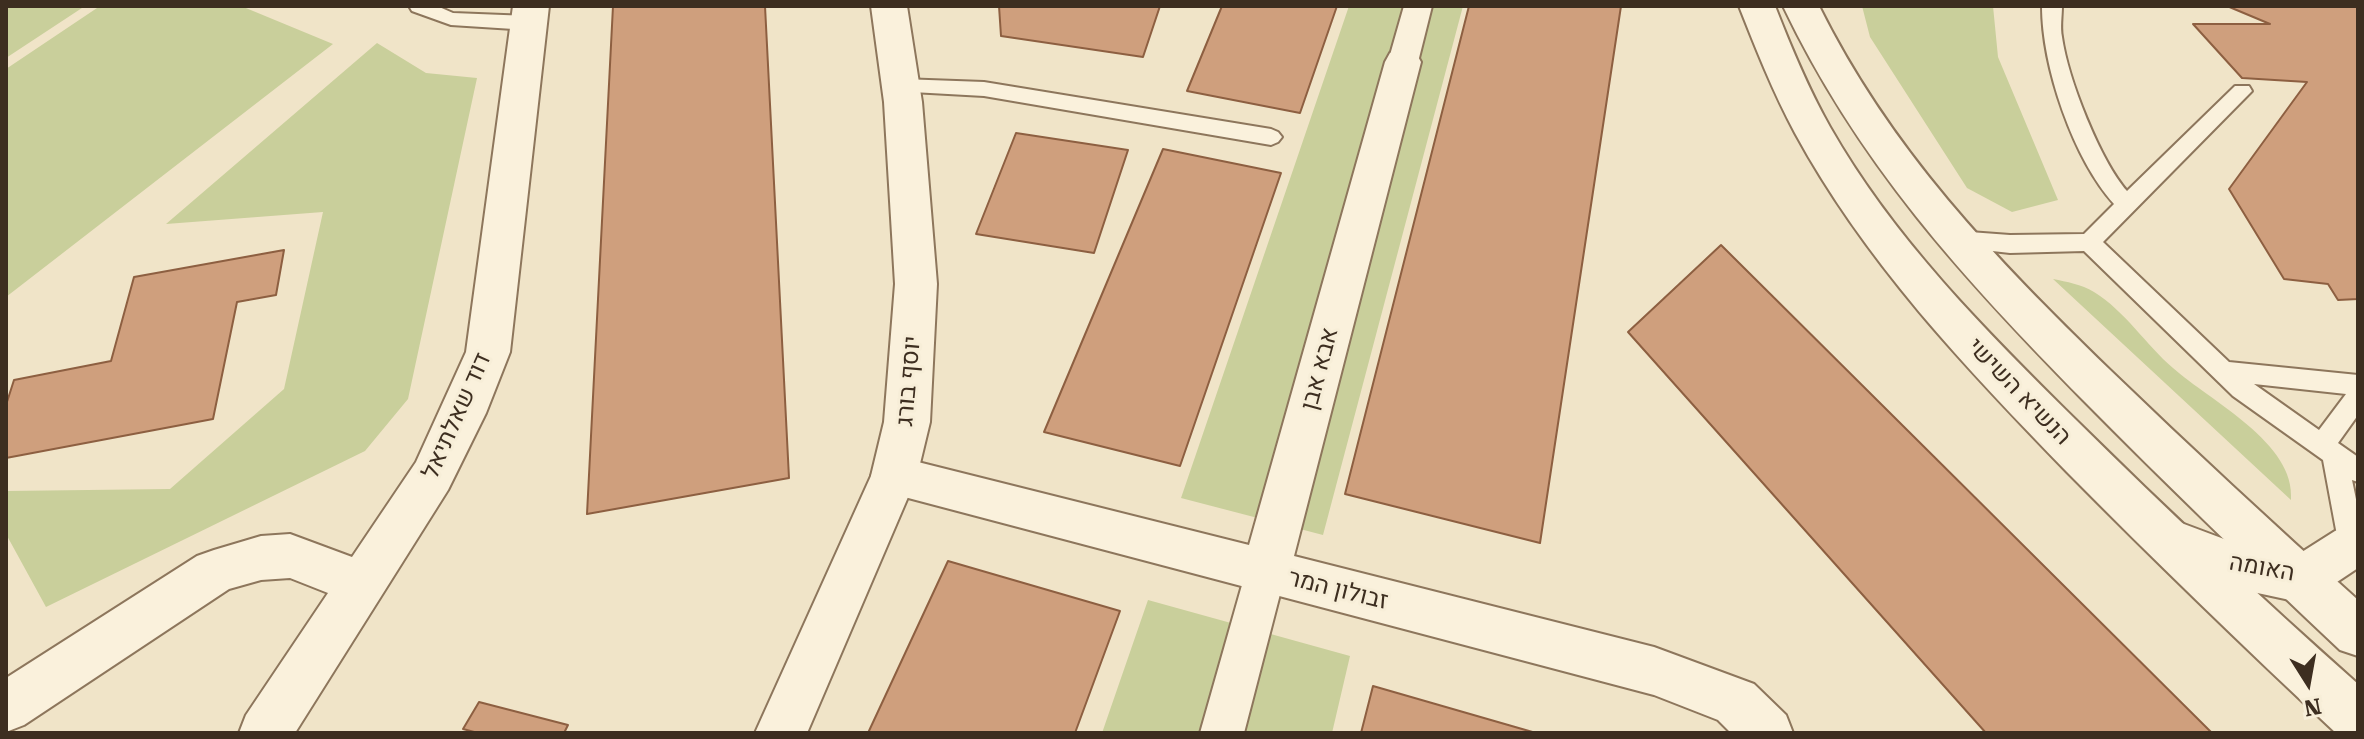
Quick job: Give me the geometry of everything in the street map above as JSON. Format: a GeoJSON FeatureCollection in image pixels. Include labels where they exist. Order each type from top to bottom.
{"type":"FeatureCollection","features":[{"type":"Feature","properties":{"kind":"street","name":"יוסף בורג"},"geometry":{"type":"LineString","coordinates":[[781,733],[894,476],[907,422],[916,284],[901,86],[889,6]]}},
{"type":"Feature","properties":{"kind":"street","name":"אבא אבן"},"geometry":{"type":"LineString","coordinates":[[1222,733],[1418,6]]}},
{"type":"Feature","properties":{"kind":"street","name":"הנשיא השישי"},"geometry":{"type":"LineString","coordinates":[[1757,6],[1787,79],[1824,150],[1890,250],[1998,372],[2162,537],[2358,718]]}},
{"type":"Feature","properties":{"kind":"street"},"geometry":{"type":"LineString","coordinates":[[1801,6],[1825,56],[1854,105],[1893,161],[1956,240],[2121,409],[2358,633]]}},
{"type":"Feature","properties":{"kind":"street","name":"דוד שאלתיאל"},"geometry":{"type":"LineString","coordinates":[[265,733],[432,476],[488,352],[530,14]]}},
{"type":"Feature","properties":{"kind":"street","name":"זבולון המר"},"geometry":{"type":"LineString","coordinates":[[894,476],[1654,671],[1736,702],[1767,733]]}},
{"type":"Feature","properties":{"kind":"street","name":"האומה"},"geometry":{"type":"LineString","coordinates":[[2162,537],[2215,559],[2299,580],[2355,545]]}},
{"type":"Feature","properties":{"kind":"street"},"geometry":{"type":"LineString","coordinates":[[6,707],[214,572],[247,562],[289,556],[313,563],[361,586]]}},
{"type":"Feature","properties":{"kind":"lane"},"geometry":{"type":"LineString","coordinates":[[419,6],[451,19],[530,14]]}},
{"type":"Feature","properties":{"kind":"lane"},"geometry":{"type":"LineString","coordinates":[[2052,6],[2052,37],[2072,105],[2104,179],[2128,206]]}},
{"type":"Feature","properties":{"kind":"lane"},"geometry":{"type":"LineString","coordinates":[[901,86],[984,89],[1271,137]]}},
{"type":"Feature","properties":{"kind":"lane"},"geometry":{"type":"LineString","coordinates":[[1956,240],[2010,244],[2089,242],[2242,91]]}},
{"type":"Feature","properties":{"kind":"lane"},"geometry":{"type":"LineString","coordinates":[[2089,242],[2242,389],[2358,471]]}},
{"type":"Feature","properties":{"kind":"lane"},"geometry":{"type":"LineString","coordinates":[[2223,371],[2358,385]]}},
{"type":"Feature","properties":{"kind":"lane"},"geometry":{"type":"LineString","coordinates":[[2355,545],[2328,450],[2358,396]]}},
{"type":"Feature","properties":{"kind":"green space"},"geometry":{"type":"Polygon","coordinates":[[[6,6],[85,6],[6,58],[6,6]]]}},
{"type":"Feature","properties":{"kind":"green space"},"geometry":{"type":"Polygon","coordinates":[[[100,6],[241,6],[333,44],[6,297],[6,69],[100,6]]]}},
{"type":"Feature","properties":{"kind":"green space"},"geometry":{"type":"Polygon","coordinates":[[[1349,6],[1463,6],[1323,535],[1181,498],[1349,6]]]}},
{"type":"Feature","properties":{"kind":"green space"},"geometry":{"type":"Polygon","coordinates":[[[1862,6],[1993,6],[1998,57],[2058,200],[2012,212],[1967,188],[1870,37],[1862,6]]]}},
{"type":"Feature","properties":{"kind":"green space"},"geometry":{"type":"Polygon","coordinates":[[[377,43],[426,73],[477,78],[408,399],[365,451],[46,607],[6,534],[6,491],[170,489],[284,389],[323,212],[166,224],[377,43]]]}},
{"type":"Feature","properties":{"kind":"green space"},"geometry":{"type":"Polygon","coordinates":[[[2053,279],[2084,287],[2105,300],[2173,368],[2248,425],[2280,460],[2289,479],[2291,500],[2053,279]]]}},
{"type":"Feature","properties":{"kind":"green space"},"geometry":{"type":"Polygon","coordinates":[[[1148,600],[1350,656],[1332,733],[1102,733],[1148,600]]]}},
{"type":"Feature","properties":{"kind":"building"},"geometry":{"type":"Polygon","coordinates":[[[613,6],[765,6],[789,478],[587,514],[613,6]]]}},
{"type":"Feature","properties":{"kind":"building"},"geometry":{"type":"Polygon","coordinates":[[[999,6],[1160,6],[1143,57],[1001,36],[999,6]]]}},
{"type":"Feature","properties":{"kind":"building"},"geometry":{"type":"Polygon","coordinates":[[[1222,6],[1337,6],[1300,113],[1187,91],[1222,6]]]}},
{"type":"Feature","properties":{"kind":"building"},"geometry":{"type":"Polygon","coordinates":[[[1469,6],[1621,6],[1540,543],[1345,494],[1469,6]]]}},
{"type":"Feature","properties":{"kind":"building"},"geometry":{"type":"Polygon","coordinates":[[[2227,6],[2358,6],[2358,299],[2338,300],[2328,284],[2284,279],[2229,189],[2307,82],[2242,78],[2193,24],[2270,24],[2227,6]]]}},
{"type":"Feature","properties":{"kind":"building"},"geometry":{"type":"Polygon","coordinates":[[[1016,133],[1128,150],[1094,253],[976,234],[1016,133]]]}},
{"type":"Feature","properties":{"kind":"building"},"geometry":{"type":"Polygon","coordinates":[[[1163,149],[1281,173],[1180,466],[1044,432],[1163,149]]]}},
{"type":"Feature","properties":{"kind":"building"},"geometry":{"type":"Polygon","coordinates":[[[1721,245],[2212,733],[1986,733],[1628,332],[1721,245]]]}},
{"type":"Feature","properties":{"kind":"building"},"geometry":{"type":"Polygon","coordinates":[[[284,250],[276,295],[237,302],[213,419],[6,458],[6,405],[14,380],[111,361],[134,277],[284,250]]]}},
{"type":"Feature","properties":{"kind":"building"},"geometry":{"type":"Polygon","coordinates":[[[948,561],[1120,611],[1075,733],[868,733],[948,561]]]}},
{"type":"Feature","properties":{"kind":"building"},"geometry":{"type":"Polygon","coordinates":[[[1373,686],[1536,733],[1361,733],[1373,686]]]}},
{"type":"Feature","properties":{"kind":"building"},"geometry":{"type":"Polygon","coordinates":[[[479,702],[568,725],[564,733],[478,733],[463,729],[479,702]]]}}]}
